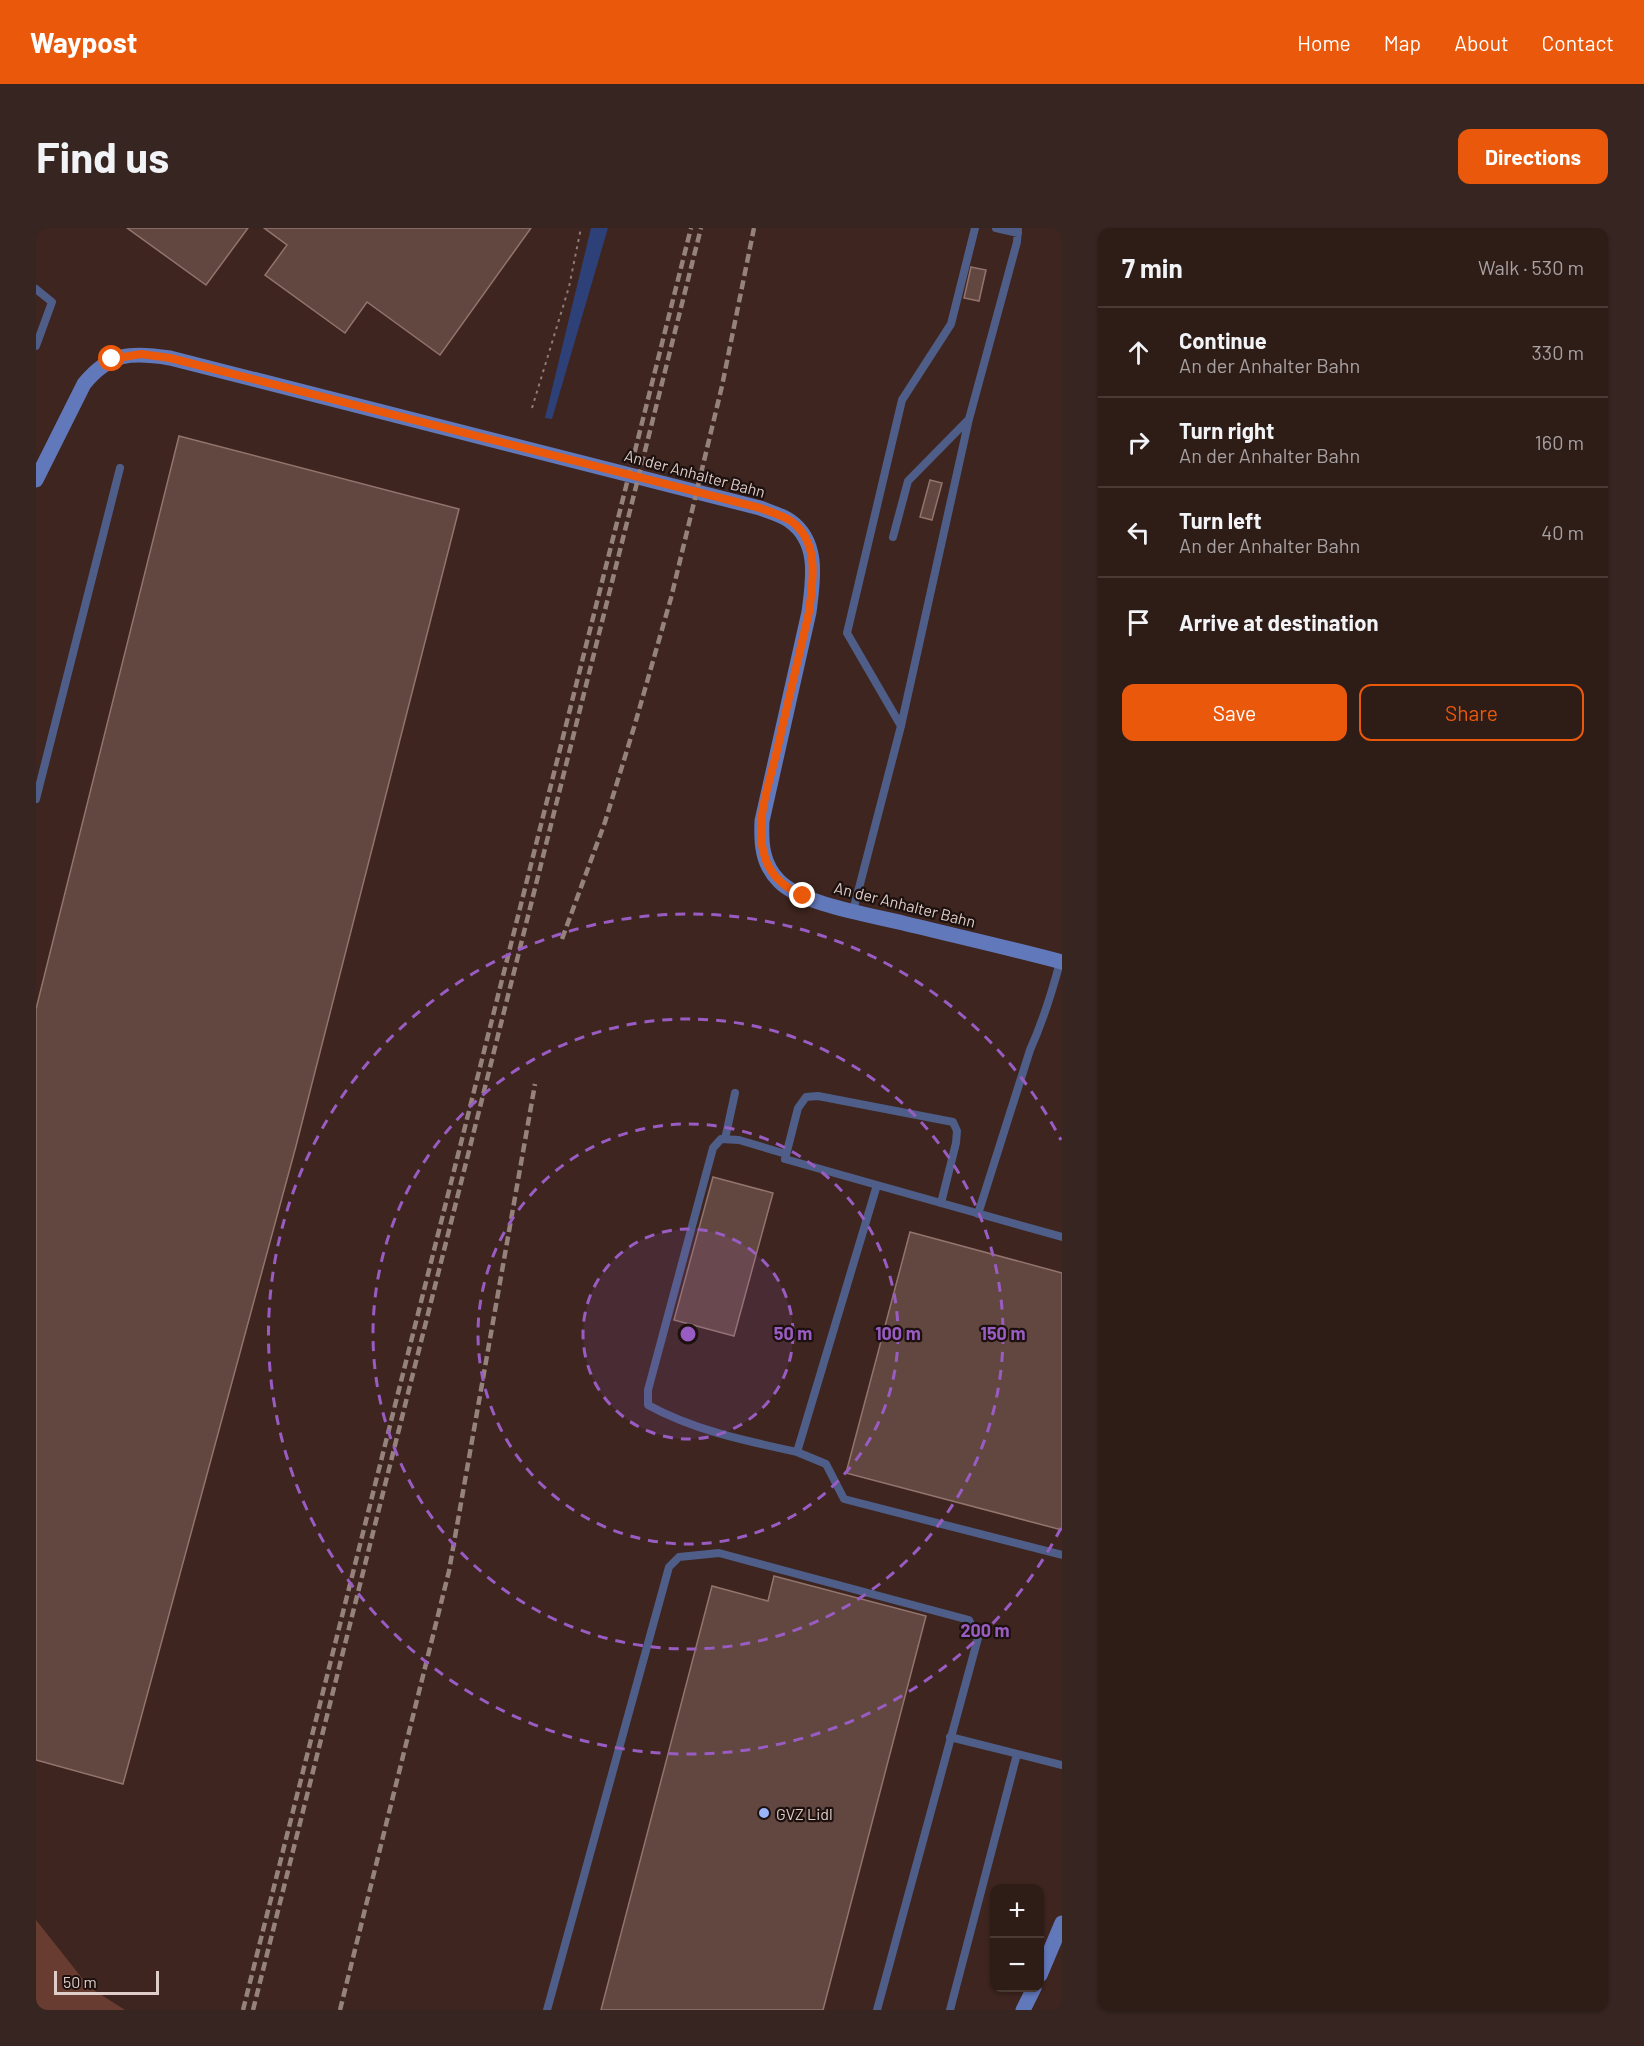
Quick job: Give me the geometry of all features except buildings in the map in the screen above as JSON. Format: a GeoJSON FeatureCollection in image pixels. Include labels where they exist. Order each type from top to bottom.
{"type":"FeatureCollection","features":[{"type":"Feature","properties":{"kind":"street","name":"An der Anhalter Bahn"},"geometry":{"type":"LineString","coordinates":[[38,471],[84,384],[94,371],[112,359],[141,354],[170,358],[760,508],[791,521],[809,544],[813,561],[813,583],[809,612],[762,821],[764,855],[770,869],[791,891],[853,911],[1061,962]]}},
{"type":"Feature","properties":{"kind":"street"},"geometry":{"type":"LineString","coordinates":[[1044,1966],[1062,1923]]}},
{"type":"Feature","properties":{"kind":"street"},"geometry":{"type":"LineString","coordinates":[[1023,2010],[1032,1992]]}},
{"type":"Feature","properties":{"kind":"lane"},"geometry":{"type":"LineString","coordinates":[[901,726],[847,633],[902,400],[951,324],[975,228]]}},
{"type":"Feature","properties":{"kind":"lane"},"geometry":{"type":"LineString","coordinates":[[853,911],[901,726],[969,419],[1017,243],[1018,230],[996,228]]}},
{"type":"Feature","properties":{"kind":"lane"},"geometry":{"type":"LineString","coordinates":[[36,290],[52,302],[36,346]]}},
{"type":"Feature","properties":{"kind":"lane"},"geometry":{"type":"LineString","coordinates":[[893,537],[908,481],[969,419]]}},
{"type":"Feature","properties":{"kind":"lane"},"geometry":{"type":"LineString","coordinates":[[36,799],[120,468]]}},
{"type":"Feature","properties":{"kind":"lane"},"geometry":{"type":"LineString","coordinates":[[978,1214],[1022,1072],[1061,962]]}},
{"type":"Feature","properties":{"kind":"lane"},"geometry":{"type":"LineString","coordinates":[[725,1139],[735,1093]]}},
{"type":"Feature","properties":{"kind":"lane"},"geometry":{"type":"LineString","coordinates":[[941,1203],[956,1143],[957,1131],[953,1122],[818,1096],[806,1098],[798,1108],[785,1159],[978,1214],[1062,1237]]}},
{"type":"Feature","properties":{"kind":"lane"},"geometry":{"type":"LineString","coordinates":[[786,1154],[739,1140],[721,1139],[713,1148],[648,1390],[648,1404],[665,1414],[744,1441],[796,1452],[826,1464],[844,1499],[1062,1555]]}},
{"type":"Feature","properties":{"kind":"lane"},"geometry":{"type":"LineString","coordinates":[[796,1452],[877,1185]]}},
{"type":"Feature","properties":{"kind":"lane"},"geometry":{"type":"LineString","coordinates":[[547,2010],[669,1567],[680,1557],[719,1552],[969,1620],[978,1638],[877,2010]]}},
{"type":"Feature","properties":{"kind":"lane"},"geometry":{"type":"LineString","coordinates":[[950,1737],[1062,1766]]}},
{"type":"Feature","properties":{"kind":"lane"},"geometry":{"type":"LineString","coordinates":[[950,2010],[1017,1754]]}},
{"type":"Feature","properties":{"kind":"path"},"geometry":{"type":"LineString","coordinates":[[532,408],[569,287],[581,228]]}},
{"type":"Feature","properties":{"kind":"shaded area"},"geometry":{"type":"Polygon","coordinates":[[[36,1920],[89,1987],[125,2010],[36,2010],[36,1920]]]}},
{"type":"Feature","properties":{"kind":"water"},"geometry":{"type":"Polygon","coordinates":[[[591,228],[608,228],[552,419],[545,418],[591,228]]]}},
{"type":"Feature","properties":{"kind":"railway"},"geometry":{"type":"LineString","coordinates":[[243,2010],[691,228]]}},
{"type":"Feature","properties":{"kind":"railway"},"geometry":{"type":"LineString","coordinates":[[253,2010],[701,228]]}},
{"type":"Feature","properties":{"kind":"railway"},"geometry":{"type":"LineString","coordinates":[[562,939],[605,822],[671,598],[722,386],[754,228]]}},
{"type":"Feature","properties":{"kind":"railway"},"geometry":{"type":"LineString","coordinates":[[340,2010],[449,1571],[535,1084]]}},
{"type":"Feature","properties":{"kind":"place","name":"GVZ Lidl"},"geometry":{"type":"Point","coordinates":[764,1813]}},
{"type":"Feature","properties":{"kind":"route"},"geometry":{"type":"LineString","coordinates":[[112,359],[141,354],[170,358],[760,508],[791,521],[809,544],[813,561],[813,583],[809,612],[765,804],[761,840],[770,869],[791,891],[803,896]]}}]}
